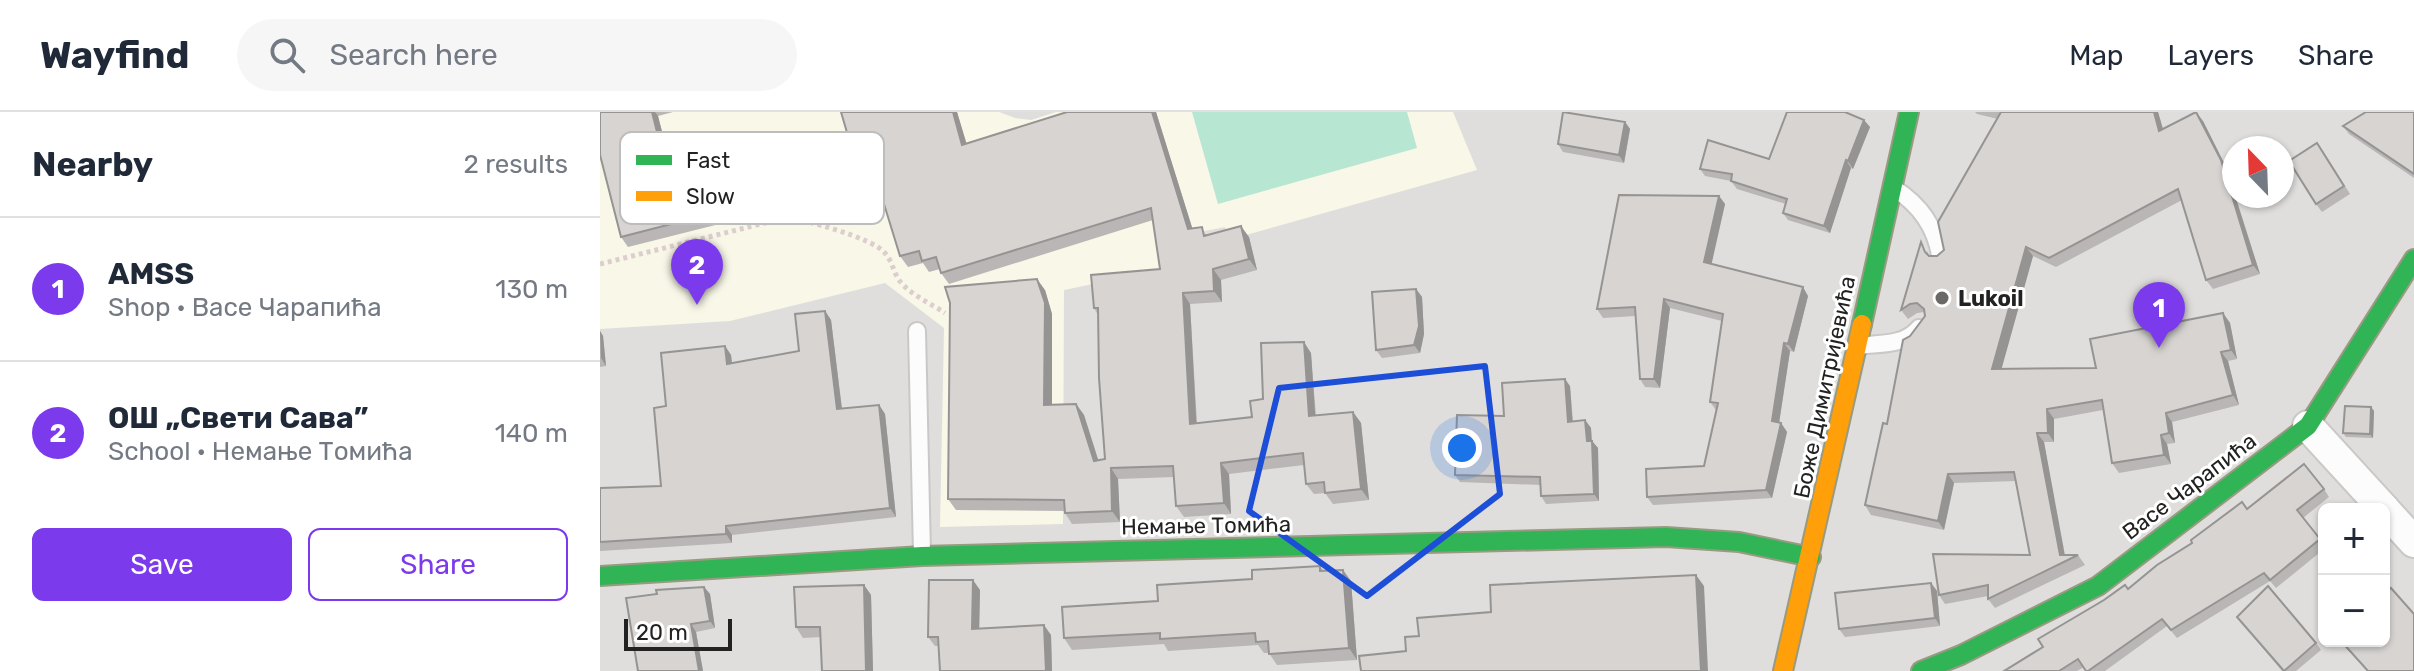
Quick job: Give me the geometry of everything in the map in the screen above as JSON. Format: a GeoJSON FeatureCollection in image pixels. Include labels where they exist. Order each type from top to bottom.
{"type":"FeatureCollection","features":[{"type":"Feature","properties":{"kind":"street","name":"Боже Димитријевића"},"geometry":{"type":"LineString","coordinates":[[1783,671],[1909,112]]}},
{"type":"Feature","properties":{"kind":"street","name":"Васе Чарапића"},"geometry":{"type":"LineString","coordinates":[[1921,671],[1961,655],[2098,586],[2308,426],[2414,259]]}},
{"type":"Feature","properties":{"kind":"street"},"geometry":{"type":"LineString","coordinates":[[2308,426],[2379,503]]}},
{"type":"Feature","properties":{"kind":"street"},"geometry":{"type":"LineString","coordinates":[[2390,516],[2414,542]]}},
{"type":"Feature","properties":{"kind":"street","name":"Немање Томића"},"geometry":{"type":"LineString","coordinates":[[600,576],[922,556],[1666,537],[1739,542],[1811,557]]}},
{"type":"Feature","properties":{"kind":"lane"},"geometry":{"type":"LineString","coordinates":[[1891,187],[1909,198],[1923,213],[1933,230],[1940,255]]}},
{"type":"Feature","properties":{"kind":"lane"},"geometry":{"type":"LineString","coordinates":[[1857,346],[1908,338],[1921,323]]}},
{"type":"Feature","properties":{"kind":"lane"},"geometry":{"type":"LineString","coordinates":[[917,331],[922,556]]}},
{"type":"Feature","properties":{"kind":"path"},"geometry":{"type":"LineString","coordinates":[[600,264],[761,224]]}},
{"type":"Feature","properties":{"kind":"path"},"geometry":{"type":"LineString","coordinates":[[816,224],[874,244],[891,261],[904,286],[945,313]]}},
{"type":"Feature","properties":{"kind":"highlighted area"},"geometry":{"type":"Polygon","coordinates":[[[1485,366],[1500,494],[1367,596],[1249,511],[1279,388],[1485,366]]]}},
{"type":"Feature","properties":{"kind":"shaded area"},"geometry":{"type":"Polygon","coordinates":[[[600,112],[2414,112],[2414,671],[600,671],[600,112]]]}},
{"type":"Feature","properties":{"kind":"shaded area"},"geometry":{"type":"Polygon","coordinates":[[[600,112],[999,112],[1031,120],[1056,112],[1453,112],[1477,170],[1228,240],[1225,227],[1155,241],[1161,270],[1064,290],[1063,524],[940,527],[944,328],[885,283],[730,321],[600,329],[600,112]]]}},
{"type":"Feature","properties":{"kind":"green space"},"geometry":{"type":"Polygon","coordinates":[[[1192,112],[1407,112],[1417,148],[1218,204],[1192,112]]]}},
{"type":"Feature","properties":{"kind":"building"},"geometry":{"type":"Polygon","coordinates":[[[600,112],[652,112],[657,132],[620,132],[620,224],[671,224],[621,237],[600,155],[600,112]]]}},
{"type":"Feature","properties":{"kind":"building"},"geometry":{"type":"Polygon","coordinates":[[[841,112],[953,112],[962,145],[1067,112],[1152,112],[1188,229],[1202,227],[1204,236],[1241,226],[1249,259],[1213,269],[1214,291],[1183,293],[1190,424],[1252,417],[1250,401],[1263,399],[1261,343],[1304,342],[1309,416],[1353,412],[1361,489],[1325,493],[1324,482],[1306,484],[1303,453],[1221,463],[1224,503],[1176,506],[1173,466],[1111,468],[1112,511],[1065,513],[1064,500],[948,499],[950,303],[945,287],[1037,279],[1045,303],[1044,405],[1076,404],[1094,461],[1105,459],[1098,308],[1094,308],[1091,275],[1160,269],[1151,208],[941,273],[936,257],[922,261],[919,251],[900,256],[884,204],[884,132],[847,132],[841,112]]]}},
{"type":"Feature","properties":{"kind":"building"},"geometry":{"type":"Polygon","coordinates":[[[1563,112],[1625,122],[1619,155],[1558,144],[1563,112]]]}},
{"type":"Feature","properties":{"kind":"building"},"geometry":{"type":"Polygon","coordinates":[[[1787,112],[1845,112],[1864,120],[1846,160],[1824,226],[1783,213],[1787,199],[1731,181],[1732,174],[1700,169],[1708,140],[1769,159],[1787,112]]]}},
{"type":"Feature","properties":{"kind":"building"},"geometry":{"type":"Polygon","coordinates":[[[2001,112],[2154,112],[2159,131],[2196,112],[2222,163],[2222,208],[2236,208],[2253,265],[2206,280],[2178,189],[2049,258],[2026,247],[1992,369],[2096,368],[2090,339],[2223,313],[2231,350],[2221,352],[2233,395],[2166,413],[2169,433],[2161,435],[2164,455],[2112,463],[2102,400],[2047,409],[2048,433],[2037,433],[2060,555],[2078,555],[1988,599],[1988,585],[1939,595],[1933,554],[2030,555],[2014,472],[1948,474],[1938,521],[1865,505],[1883,423],[1887,424],[1903,340],[1910,336],[1925,316],[1924,309],[1917,303],[1901,310],[1921,242],[1929,256],[1937,256],[1944,250],[1938,222],[2001,112]]]}},
{"type":"Feature","properties":{"kind":"building"},"geometry":{"type":"Polygon","coordinates":[[[2366,112],[2414,112],[2414,174],[2343,126],[2366,112]]]}},
{"type":"Feature","properties":{"kind":"building"},"geometry":{"type":"Polygon","coordinates":[[[2317,143],[2344,186],[2316,204],[2294,169],[2294,158],[2317,143]]]}},
{"type":"Feature","properties":{"kind":"building"},"geometry":{"type":"Polygon","coordinates":[[[1619,195],[1719,196],[1704,262],[1803,287],[1788,344],[1784,343],[1772,421],[1781,423],[1766,490],[1647,497],[1646,469],[1704,466],[1718,403],[1710,402],[1723,314],[1664,299],[1654,379],[1640,379],[1635,307],[1597,309],[1619,195]]]}},
{"type":"Feature","properties":{"kind":"building"},"geometry":{"type":"Polygon","coordinates":[[[1416,289],[1419,326],[1414,345],[1376,350],[1372,292],[1416,289]]]}},
{"type":"Feature","properties":{"kind":"building"},"geometry":{"type":"Polygon","coordinates":[[[825,311],[837,409],[879,405],[890,508],[726,526],[726,534],[600,542],[600,488],[661,486],[654,408],[666,406],[661,353],[725,346],[727,364],[799,351],[795,314],[825,311]]]}},
{"type":"Feature","properties":{"kind":"building"},"geometry":{"type":"Polygon","coordinates":[[[1565,379],[1568,422],[1585,420],[1587,441],[1592,441],[1594,494],[1541,496],[1540,477],[1455,475],[1457,415],[1504,416],[1502,383],[1565,379]]]}},
{"type":"Feature","properties":{"kind":"building"},"geometry":{"type":"Polygon","coordinates":[[[2345,406],[2371,407],[2370,434],[2343,433],[2345,406]]]}},
{"type":"Feature","properties":{"kind":"building"},"geometry":{"type":"Polygon","coordinates":[[[2304,464],[2324,489],[2297,510],[2318,541],[2270,580],[2264,573],[2171,630],[2162,619],[2088,671],[2078,659],[2059,671],[2004,671],[2043,647],[2038,639],[2125,585],[2128,589],[2242,502],[2247,509],[2304,464]]]}},
{"type":"Feature","properties":{"kind":"building"},"geometry":{"type":"Polygon","coordinates":[[[1320,566],[1320,571],[1343,570],[1349,648],[1269,654],[1268,641],[1256,642],[1255,633],[1160,639],[1160,633],[1064,638],[1062,607],[1158,601],[1157,585],[1252,579],[1252,570],[1320,566]]]}},
{"type":"Feature","properties":{"kind":"building"},"geometry":{"type":"Polygon","coordinates":[[[1696,575],[1701,671],[1361,671],[1359,656],[1406,651],[1405,637],[1419,636],[1417,618],[1491,612],[1490,585],[1696,575]]]}},
{"type":"Feature","properties":{"kind":"building"},"geometry":{"type":"Polygon","coordinates":[[[929,580],[973,580],[972,629],[1044,625],[1046,671],[940,671],[938,637],[928,637],[929,580]]]}},
{"type":"Feature","properties":{"kind":"building"},"geometry":{"type":"Polygon","coordinates":[[[1931,583],[1935,618],[1839,629],[1835,593],[1931,583]]]}},
{"type":"Feature","properties":{"kind":"building"},"geometry":{"type":"Polygon","coordinates":[[[864,585],[866,671],[822,671],[820,627],[796,627],[794,587],[864,585]]]}},
{"type":"Feature","properties":{"kind":"building"},"geometry":{"type":"Polygon","coordinates":[[[2268,586],[2316,643],[2284,671],[2237,617],[2268,586]]]}},
{"type":"Feature","properties":{"kind":"building"},"geometry":{"type":"Polygon","coordinates":[[[704,587],[710,621],[691,624],[699,671],[638,671],[626,598],[657,594],[656,590],[704,587]]]}},
{"type":"Feature","properties":{"kind":"building"},"geometry":{"type":"Polygon","coordinates":[[[2390,589],[2414,614],[2414,671],[2368,671],[2346,647],[2390,647],[2390,589]]]}},
{"type":"Feature","properties":{"kind":"traffic: fast"},"geometry":{"type":"LineString","coordinates":[[1862,324],[1909,112]]}},
{"type":"Feature","properties":{"kind":"traffic: fast"},"geometry":{"type":"LineString","coordinates":[[1921,671],[1961,655],[2098,586],[2308,426],[2414,259]]}},
{"type":"Feature","properties":{"kind":"traffic: fast"},"geometry":{"type":"LineString","coordinates":[[600,576],[922,556],[1666,537],[1739,542],[1811,557]]}},
{"type":"Feature","properties":{"kind":"traffic: slow"},"geometry":{"type":"LineString","coordinates":[[1783,671],[1862,324]]}},
{"type":"Feature","properties":{"kind":"place","name":"Lukoil"},"geometry":{"type":"Point","coordinates":[1942,298]}},
{"type":"Feature","properties":{"kind":"place","name":"ОШ „Свети Сава”"},"geometry":{"type":"Point","coordinates":[697,305]}},
{"type":"Feature","properties":{"kind":"place","name":"AMSS"},"geometry":{"type":"Point","coordinates":[2159,348]}}]}
